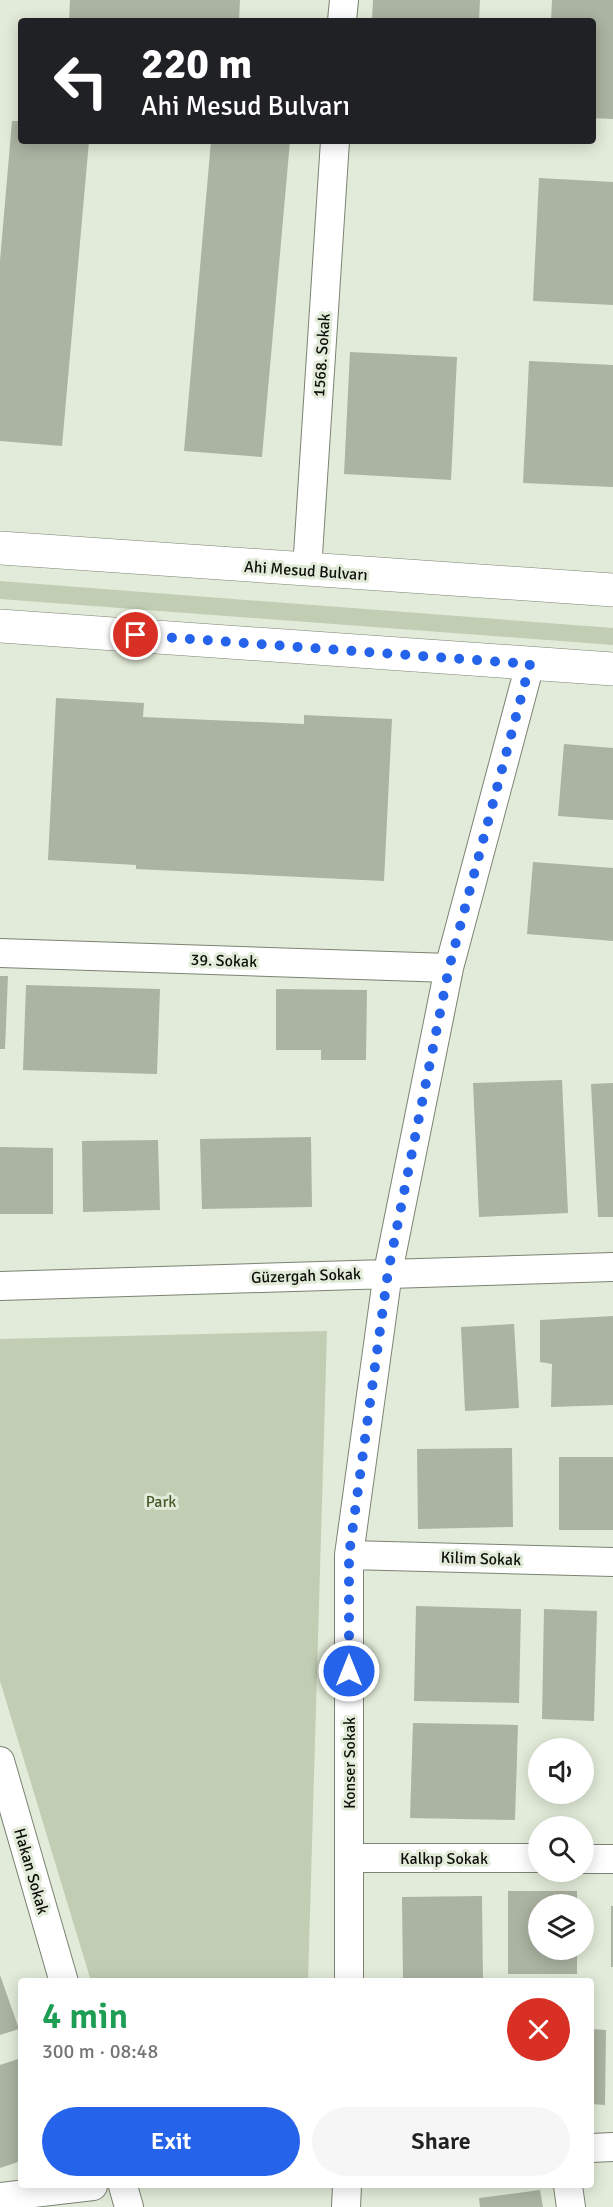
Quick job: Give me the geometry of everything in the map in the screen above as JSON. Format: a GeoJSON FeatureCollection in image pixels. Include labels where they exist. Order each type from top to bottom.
{"type":"FeatureCollection","features":[{"type":"Feature","properties":{"kind":"main road","name":"Ahi Mesud Bulvarı"},"geometry":{"type":"LineString","coordinates":[[0,548],[613,590]]}},
{"type":"Feature","properties":{"kind":"main road"},"geometry":{"type":"LineString","coordinates":[[0,626],[613,669]]}},
{"type":"Feature","properties":{"kind":"street"},"geometry":{"type":"LineString","coordinates":[[342,18],[344,0]]}},
{"type":"Feature","properties":{"kind":"street","name":"1568. Sokak"},"geometry":{"type":"LineString","coordinates":[[307,570],[335,144]]}},
{"type":"Feature","properties":{"kind":"street","name":"Konser Sokak"},"geometry":{"type":"LineString","coordinates":[[349,1978],[349,1555],[388,1272],[449,968],[530,664]]}},
{"type":"Feature","properties":{"kind":"street","name":"39. Sokak"},"geometry":{"type":"LineString","coordinates":[[0,953],[449,968]]}},
{"type":"Feature","properties":{"kind":"street","name":"Güzergah Sokak"},"geometry":{"type":"LineString","coordinates":[[0,1286],[388,1272],[613,1267]]}},
{"type":"Feature","properties":{"kind":"street","name":"Kilim Sokak"},"geometry":{"type":"LineString","coordinates":[[349,1555],[613,1562]]}},
{"type":"Feature","properties":{"kind":"street","name":"Hakan Sokak"},"geometry":{"type":"LineString","coordinates":[[0,1761],[63,1978]]}},
{"type":"Feature","properties":{"kind":"street","name":"Kalkıp Sokak"},"geometry":{"type":"LineString","coordinates":[[349,1858],[528,1858]]}},
{"type":"Feature","properties":{"kind":"street"},"geometry":{"type":"LineString","coordinates":[[594,1859],[613,1859]]}},
{"type":"Feature","properties":{"kind":"street"},"geometry":{"type":"LineString","coordinates":[[594,2148],[613,2147]]}},
{"type":"Feature","properties":{"kind":"street"},"geometry":{"type":"LineString","coordinates":[[0,2197],[76,2188]]}},
{"type":"Feature","properties":{"kind":"street"},"geometry":{"type":"LineString","coordinates":[[124,2188],[129,2207]]}},
{"type":"Feature","properties":{"kind":"street"},"geometry":{"type":"LineString","coordinates":[[346,2207],[347,2188]]}},
{"type":"Feature","properties":{"kind":"street"},"geometry":{"type":"LineString","coordinates":[[568,2188],[571,2207]]}},
{"type":"Feature","properties":{"kind":"green space"},"geometry":{"type":"Polygon","coordinates":[[[0,581],[613,628],[613,645],[0,599],[0,581]]]}},
{"type":"Feature","properties":{"kind":"green space","name":"Park"},"geometry":{"type":"Polygon","coordinates":[[[327,1331],[308,1978],[90,1978],[0,1681],[0,1339],[327,1331]]]}},
{"type":"Feature","properties":{"kind":"building"},"geometry":{"type":"Polygon","coordinates":[[[70,0],[240,0],[239,18],[69,18],[70,0]]]}},
{"type":"Feature","properties":{"kind":"building"},"geometry":{"type":"Polygon","coordinates":[[[373,0],[480,0],[479,18],[372,18],[373,0]]]}},
{"type":"Feature","properties":{"kind":"building"},"geometry":{"type":"Polygon","coordinates":[[[552,0],[613,0],[613,119],[596,118],[596,18],[551,18],[552,0]]]}},
{"type":"Feature","properties":{"kind":"building"},"geometry":{"type":"Polygon","coordinates":[[[12,121],[18,121],[18,144],[89,144],[62,446],[0,441],[0,261],[12,121]]]}},
{"type":"Feature","properties":{"kind":"building"},"geometry":{"type":"Polygon","coordinates":[[[211,144],[290,144],[262,457],[184,451],[211,144]]]}},
{"type":"Feature","properties":{"kind":"building"},"geometry":{"type":"Polygon","coordinates":[[[539,178],[613,182],[613,305],[533,301],[539,178]]]}},
{"type":"Feature","properties":{"kind":"building"},"geometry":{"type":"Polygon","coordinates":[[[350,352],[457,357],[451,480],[344,474],[350,352]]]}},
{"type":"Feature","properties":{"kind":"building"},"geometry":{"type":"Polygon","coordinates":[[[529,361],[613,365],[613,487],[523,483],[529,361]]]}},
{"type":"Feature","properties":{"kind":"building"},"geometry":{"type":"Polygon","coordinates":[[[56,698],[144,703],[143,717],[304,724],[304,715],[392,719],[384,881],[136,869],[136,865],[48,860],[56,698]]]}},
{"type":"Feature","properties":{"kind":"building"},"geometry":{"type":"Polygon","coordinates":[[[564,744],[613,748],[613,820],[558,816],[564,744]]]}},
{"type":"Feature","properties":{"kind":"building"},"geometry":{"type":"Polygon","coordinates":[[[533,862],[613,868],[613,941],[527,934],[533,862]]]}},
{"type":"Feature","properties":{"kind":"building"},"geometry":{"type":"Polygon","coordinates":[[[0,976],[8,976],[5,1049],[0,1049],[0,976]]]}},
{"type":"Feature","properties":{"kind":"building"},"geometry":{"type":"Polygon","coordinates":[[[26,985],[160,989],[157,1074],[23,1070],[26,985]]]}},
{"type":"Feature","properties":{"kind":"building"},"geometry":{"type":"Polygon","coordinates":[[[276,989],[367,990],[366,1060],[321,1060],[321,1050],[276,1050],[276,989]]]}},
{"type":"Feature","properties":{"kind":"building"},"geometry":{"type":"Polygon","coordinates":[[[562,1080],[568,1213],[479,1217],[473,1083],[562,1080]]]}},
{"type":"Feature","properties":{"kind":"building"},"geometry":{"type":"Polygon","coordinates":[[[613,1083],[613,1217],[598,1217],[591,1084],[613,1083]]]}},
{"type":"Feature","properties":{"kind":"building"},"geometry":{"type":"Polygon","coordinates":[[[311,1137],[312,1207],[202,1209],[200,1139],[311,1137]]]}},
{"type":"Feature","properties":{"kind":"building"},"geometry":{"type":"Polygon","coordinates":[[[158,1140],[160,1210],[83,1212],[82,1141],[158,1140]]]}},
{"type":"Feature","properties":{"kind":"building"},"geometry":{"type":"Polygon","coordinates":[[[0,1147],[53,1148],[53,1214],[0,1214],[0,1147]]]}},
{"type":"Feature","properties":{"kind":"building"},"geometry":{"type":"Polygon","coordinates":[[[613,1316],[613,1405],[551,1407],[552,1364],[540,1362],[540,1320],[613,1316]]]}},
{"type":"Feature","properties":{"kind":"building"},"geometry":{"type":"Polygon","coordinates":[[[514,1324],[519,1408],[465,1411],[461,1327],[514,1324]]]}},
{"type":"Feature","properties":{"kind":"building"},"geometry":{"type":"Polygon","coordinates":[[[512,1448],[513,1527],[418,1529],[417,1449],[512,1448]]]}},
{"type":"Feature","properties":{"kind":"building"},"geometry":{"type":"Polygon","coordinates":[[[559,1457],[613,1457],[613,1530],[559,1530],[559,1457]]]}},
{"type":"Feature","properties":{"kind":"building"},"geometry":{"type":"Polygon","coordinates":[[[416,1606],[521,1609],[519,1703],[414,1701],[416,1606]]]}},
{"type":"Feature","properties":{"kind":"building"},"geometry":{"type":"Polygon","coordinates":[[[544,1609],[597,1611],[594,1721],[542,1719],[544,1609]]]}},
{"type":"Feature","properties":{"kind":"building"},"geometry":{"type":"Polygon","coordinates":[[[413,1723],[518,1725],[515,1820],[410,1818],[413,1723]]]}},
{"type":"Feature","properties":{"kind":"building"},"geometry":{"type":"Polygon","coordinates":[[[508,1891],[577,1891],[577,1894],[528,1894],[528,1960],[577,1960],[577,1974],[508,1974],[508,1891]]]}},
{"type":"Feature","properties":{"kind":"building"},"geometry":{"type":"Polygon","coordinates":[[[482,1896],[483,1978],[403,1978],[402,1897],[482,1896]]]}},
{"type":"Feature","properties":{"kind":"building"},"geometry":{"type":"Polygon","coordinates":[[[611,1906],[613,1906],[613,1967],[611,1967],[611,1906]]]}},
{"type":"Feature","properties":{"kind":"building"},"geometry":{"type":"Polygon","coordinates":[[[0,1975],[18,2029],[0,2035],[0,1975]]]}},
{"type":"Feature","properties":{"kind":"building"},"geometry":{"type":"Polygon","coordinates":[[[594,2029],[606,2030],[605,2105],[594,2104],[594,2029]]]}},
{"type":"Feature","properties":{"kind":"building"},"geometry":{"type":"Polygon","coordinates":[[[18,2059],[18,2162],[0,2168],[0,2065],[18,2059]]]}},
{"type":"Feature","properties":{"kind":"building"},"geometry":{"type":"Polygon","coordinates":[[[540,2190],[543,2207],[480,2207],[479,2198],[540,2190]]]}},
{"type":"Feature","properties":{"kind":"route"},"geometry":{"type":"LineString","coordinates":[[136,635],[530,664],[449,968],[388,1272],[349,1555],[349,1671]]}}]}
